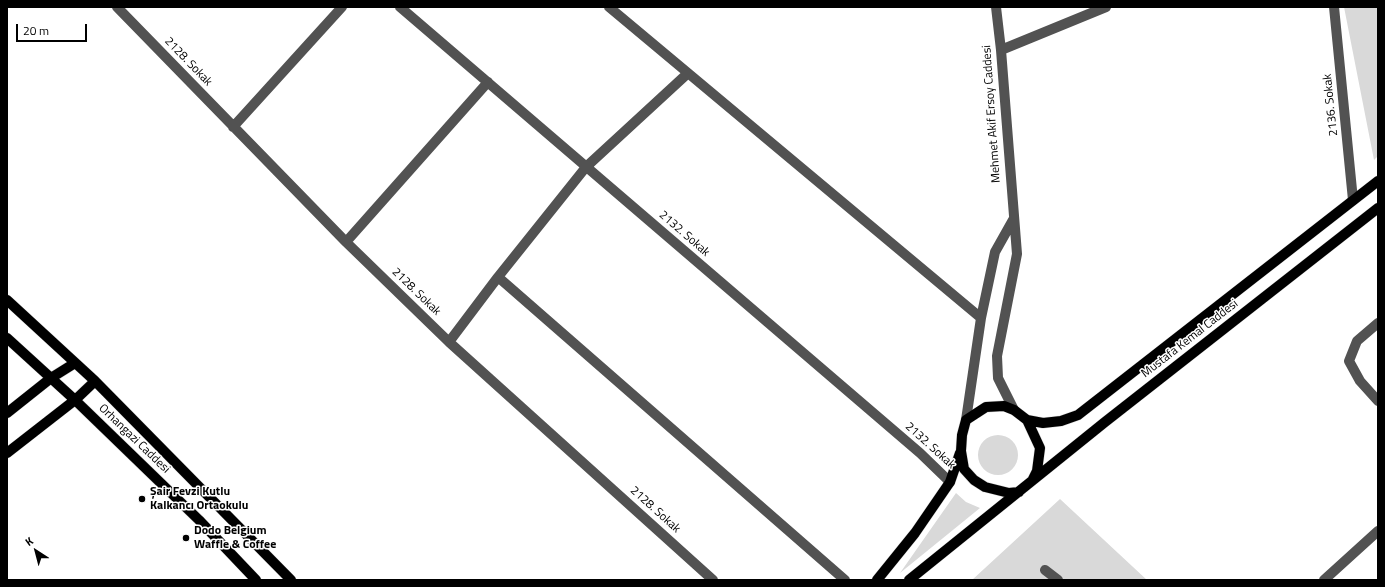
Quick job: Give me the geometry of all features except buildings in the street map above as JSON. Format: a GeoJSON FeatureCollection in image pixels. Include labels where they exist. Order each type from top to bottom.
{"type":"FeatureCollection","features":[{"type":"Feature","properties":{"kind":"main road","name":"Mustafa Kemal Caddesi"},"geometry":{"type":"LineString","coordinates":[[1026,420],[1043,423],[1061,421],[1078,415],[1378,181]]}},
{"type":"Feature","properties":{"kind":"main road","name":"Mustafa Kemal Caddesi"},"geometry":{"type":"LineString","coordinates":[[1019,492],[1378,208]]}},
{"type":"Feature","properties":{"kind":"main road"},"geometry":{"type":"LineString","coordinates":[[7,300],[95,381],[291,580]]}},
{"type":"Feature","properties":{"kind":"main road","name":"Orhangazi Caddesi"},"geometry":{"type":"LineString","coordinates":[[7,338],[75,400],[199,520],[256,580]]}},
{"type":"Feature","properties":{"kind":"main road"},"geometry":{"type":"LineString","coordinates":[[7,413],[51,378],[75,363]]}},
{"type":"Feature","properties":{"kind":"main road"},"geometry":{"type":"LineString","coordinates":[[7,453],[75,400],[95,381]]}},
{"type":"Feature","properties":{"kind":"main road"},"geometry":{"type":"LineString","coordinates":[[1019,492],[1009,493],[985,487],[974,480],[964,469],[961,451],[962,435],[966,420],[986,407],[1004,406],[1014,410],[1026,420],[1040,448],[1037,471],[1031,482]]}},
{"type":"Feature","properties":{"kind":"main road"},"geometry":{"type":"LineString","coordinates":[[877,580],[915,533],[950,482],[961,451]]}},
{"type":"Feature","properties":{"kind":"main road"},"geometry":{"type":"LineString","coordinates":[[909,580],[1019,492]]}},
{"type":"Feature","properties":{"kind":"street","name":"2128. Sokak"},"geometry":{"type":"LineString","coordinates":[[117,7],[346,242],[449,342],[713,580]]}},
{"type":"Feature","properties":{"kind":"street"},"geometry":{"type":"LineString","coordinates":[[233,127],[342,7]]}},
{"type":"Feature","properties":{"kind":"street","name":"2132. Sokak"},"geometry":{"type":"LineString","coordinates":[[400,7],[920,453],[950,482]]}},
{"type":"Feature","properties":{"kind":"street"},"geometry":{"type":"LineString","coordinates":[[609,7],[687,74],[981,318]]}},
{"type":"Feature","properties":{"kind":"street","name":"Mehmet Akif Ersoy Caddesi"},"geometry":{"type":"LineString","coordinates":[[996,7],[1001,50],[1013,220],[1017,254],[997,356],[998,378],[1014,410]]}},
{"type":"Feature","properties":{"kind":"street"},"geometry":{"type":"LineString","coordinates":[[1001,50],[1106,7]]}},
{"type":"Feature","properties":{"kind":"street","name":"2136. Sokak"},"geometry":{"type":"LineString","coordinates":[[1334,7],[1353,200]]}},
{"type":"Feature","properties":{"kind":"street"},"geometry":{"type":"LineString","coordinates":[[449,342],[498,277],[586,167],[687,74]]}},
{"type":"Feature","properties":{"kind":"street"},"geometry":{"type":"LineString","coordinates":[[346,242],[488,82]]}},
{"type":"Feature","properties":{"kind":"street"},"geometry":{"type":"LineString","coordinates":[[966,420],[981,318],[995,252],[1013,220]]}},
{"type":"Feature","properties":{"kind":"street"},"geometry":{"type":"LineString","coordinates":[[498,277],[845,580]]}},
{"type":"Feature","properties":{"kind":"street"},"geometry":{"type":"LineString","coordinates":[[1378,323],[1357,341],[1349,360],[1360,381],[1378,401]]}},
{"type":"Feature","properties":{"kind":"street"},"geometry":{"type":"LineString","coordinates":[[1330,578],[1378,531]]}},
{"type":"Feature","properties":{"kind":"street"},"geometry":{"type":"LineString","coordinates":[[1045,570],[1058,580]]}},
{"type":"Feature","properties":{"kind":"shaded area"},"geometry":{"type":"Polygon","coordinates":[[[1344,7],[1378,7],[1378,156],[1374,160],[1344,7]]]}},
{"type":"Feature","properties":{"kind":"shaded area"},"geometry":{"type":"Polygon","coordinates":[[[1002,435],[1009,438],[1015,444],[1018,455],[1017,463],[1009,472],[1002,475],[994,475],[987,472],[979,463],[978,451],[981,444],[990,436],[1002,435]]]}},
{"type":"Feature","properties":{"kind":"shaded area"},"geometry":{"type":"Polygon","coordinates":[[[956,493],[966,502],[980,508],[900,573],[956,493]]]}},
{"type":"Feature","properties":{"kind":"shaded area"},"geometry":{"type":"Polygon","coordinates":[[[1060,499],[1147,580],[972,580],[1060,499]]]}},
{"type":"Feature","properties":{"kind":"place","name":"Şair Fevzi Kutlu Kalkancı Ortaokulu"},"geometry":{"type":"Point","coordinates":[142,499]}},
{"type":"Feature","properties":{"kind":"place","name":"Dodo Belgium Waffle & Coffee"},"geometry":{"type":"Point","coordinates":[186,538]}}]}
